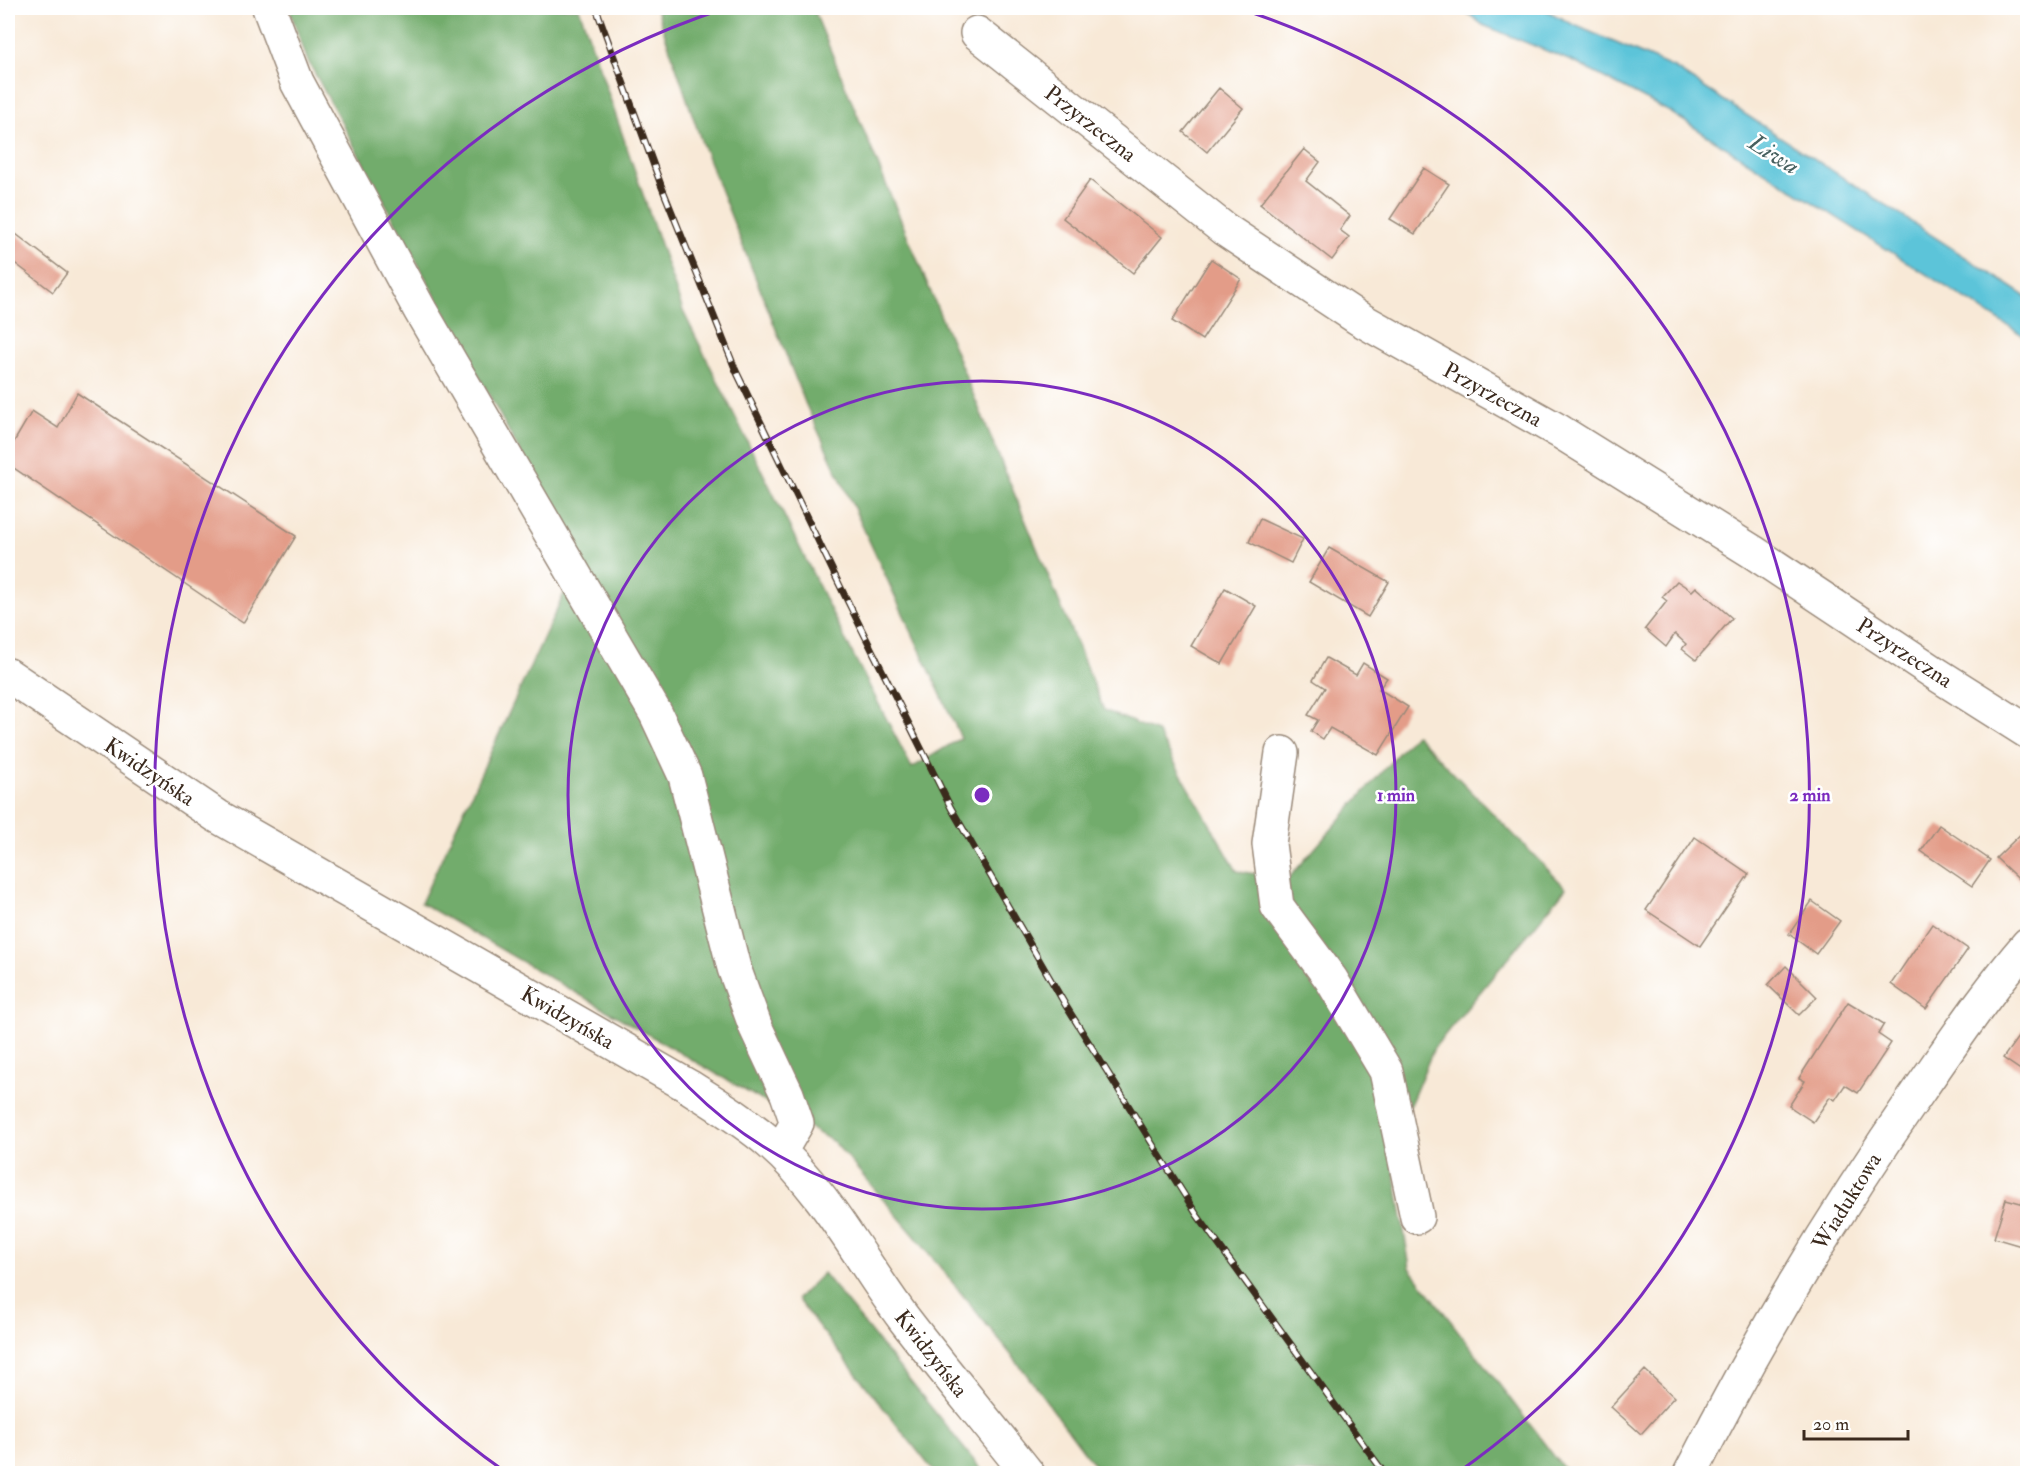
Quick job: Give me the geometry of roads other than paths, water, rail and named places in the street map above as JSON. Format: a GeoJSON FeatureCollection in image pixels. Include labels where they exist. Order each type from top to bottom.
{"type":"FeatureCollection","features":[{"type":"Feature","properties":{"kind":"street"},"geometry":{"type":"LineString","coordinates":[[269,8],[297,82],[420,310],[656,714],[673,747],[685,776],[734,968],[756,1028],[787,1094],[797,1124],[780,1152]]}},
{"type":"Feature","properties":{"kind":"street","name":"Przyrzeczna"},"geometry":{"type":"LineString","coordinates":[[977,33],[1224,229],[1358,318],[1569,437],[1754,552],[2028,732]]}},
{"type":"Feature","properties":{"kind":"street","name":"Kwidzyńska"},"geometry":{"type":"LineString","coordinates":[[8,675],[218,816],[688,1086],[740,1120],[780,1152],[833,1215],[904,1319],[1028,1473]]}},
{"type":"Feature","properties":{"kind":"street"},"geometry":{"type":"LineString","coordinates":[[1282,753],[1269,844],[1277,906],[1331,979],[1386,1071],[1417,1217]]}},
{"type":"Feature","properties":{"kind":"street","name":"Wiaduktowa"},"geometry":{"type":"LineString","coordinates":[[1689,1473],[1777,1311],[1876,1152],[1985,996],[2028,944]]}},
{"type":"Feature","properties":{"kind":"water","name":"Liwa"},"geometry":{"type":"Polygon","coordinates":[[[1461,8],[1542,8],[1572,24],[1674,68],[2027,297],[2027,338],[1670,112],[1576,63],[1483,25],[1461,8]]]}},
{"type":"Feature","properties":{"kind":"railway"},"geometry":{"type":"LineString","coordinates":[[596,8],[661,185],[736,371],[951,808],[1066,1006],[1197,1215],[1385,1474]]}}]}
